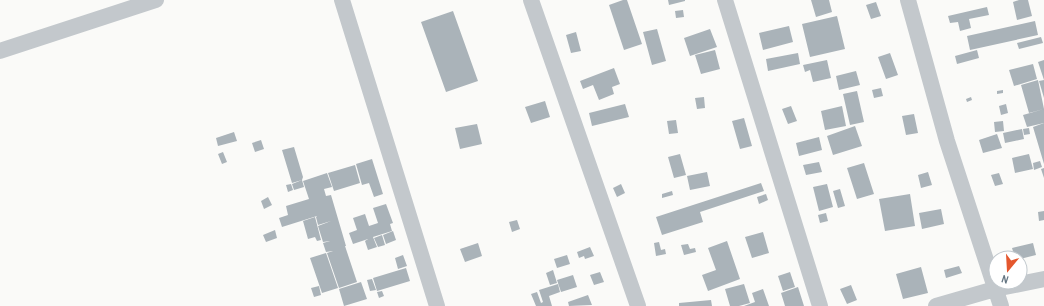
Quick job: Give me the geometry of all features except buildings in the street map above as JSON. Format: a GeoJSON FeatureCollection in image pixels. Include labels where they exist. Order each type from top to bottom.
{"type":"FeatureCollection","features":[{"type":"Feature","properties":{"kind":"street"},"geometry":{"type":"LineString","coordinates":[[342,0],[437,306]]}},
{"type":"Feature","properties":{"kind":"street"},"geometry":{"type":"LineString","coordinates":[[531,0],[638,306]]}},
{"type":"Feature","properties":{"kind":"street"},"geometry":{"type":"LineString","coordinates":[[725,0],[820,306]]}},
{"type":"Feature","properties":{"kind":"street"},"geometry":{"type":"LineString","coordinates":[[908,0],[947,141],[988,267]]}},
{"type":"Feature","properties":{"kind":"street"},"geometry":{"type":"LineString","coordinates":[[0,51],[145,2]]}},
{"type":"Feature","properties":{"kind":"street"},"geometry":{"type":"LineString","coordinates":[[1028,282],[1044,279]]}},
{"type":"Feature","properties":{"kind":"street"},"geometry":{"type":"LineString","coordinates":[[936,306],[992,290]]}},
{"type":"Feature","properties":{"kind":"street"},"geometry":{"type":"LineString","coordinates":[[995,290],[1001,306]]}}]}
